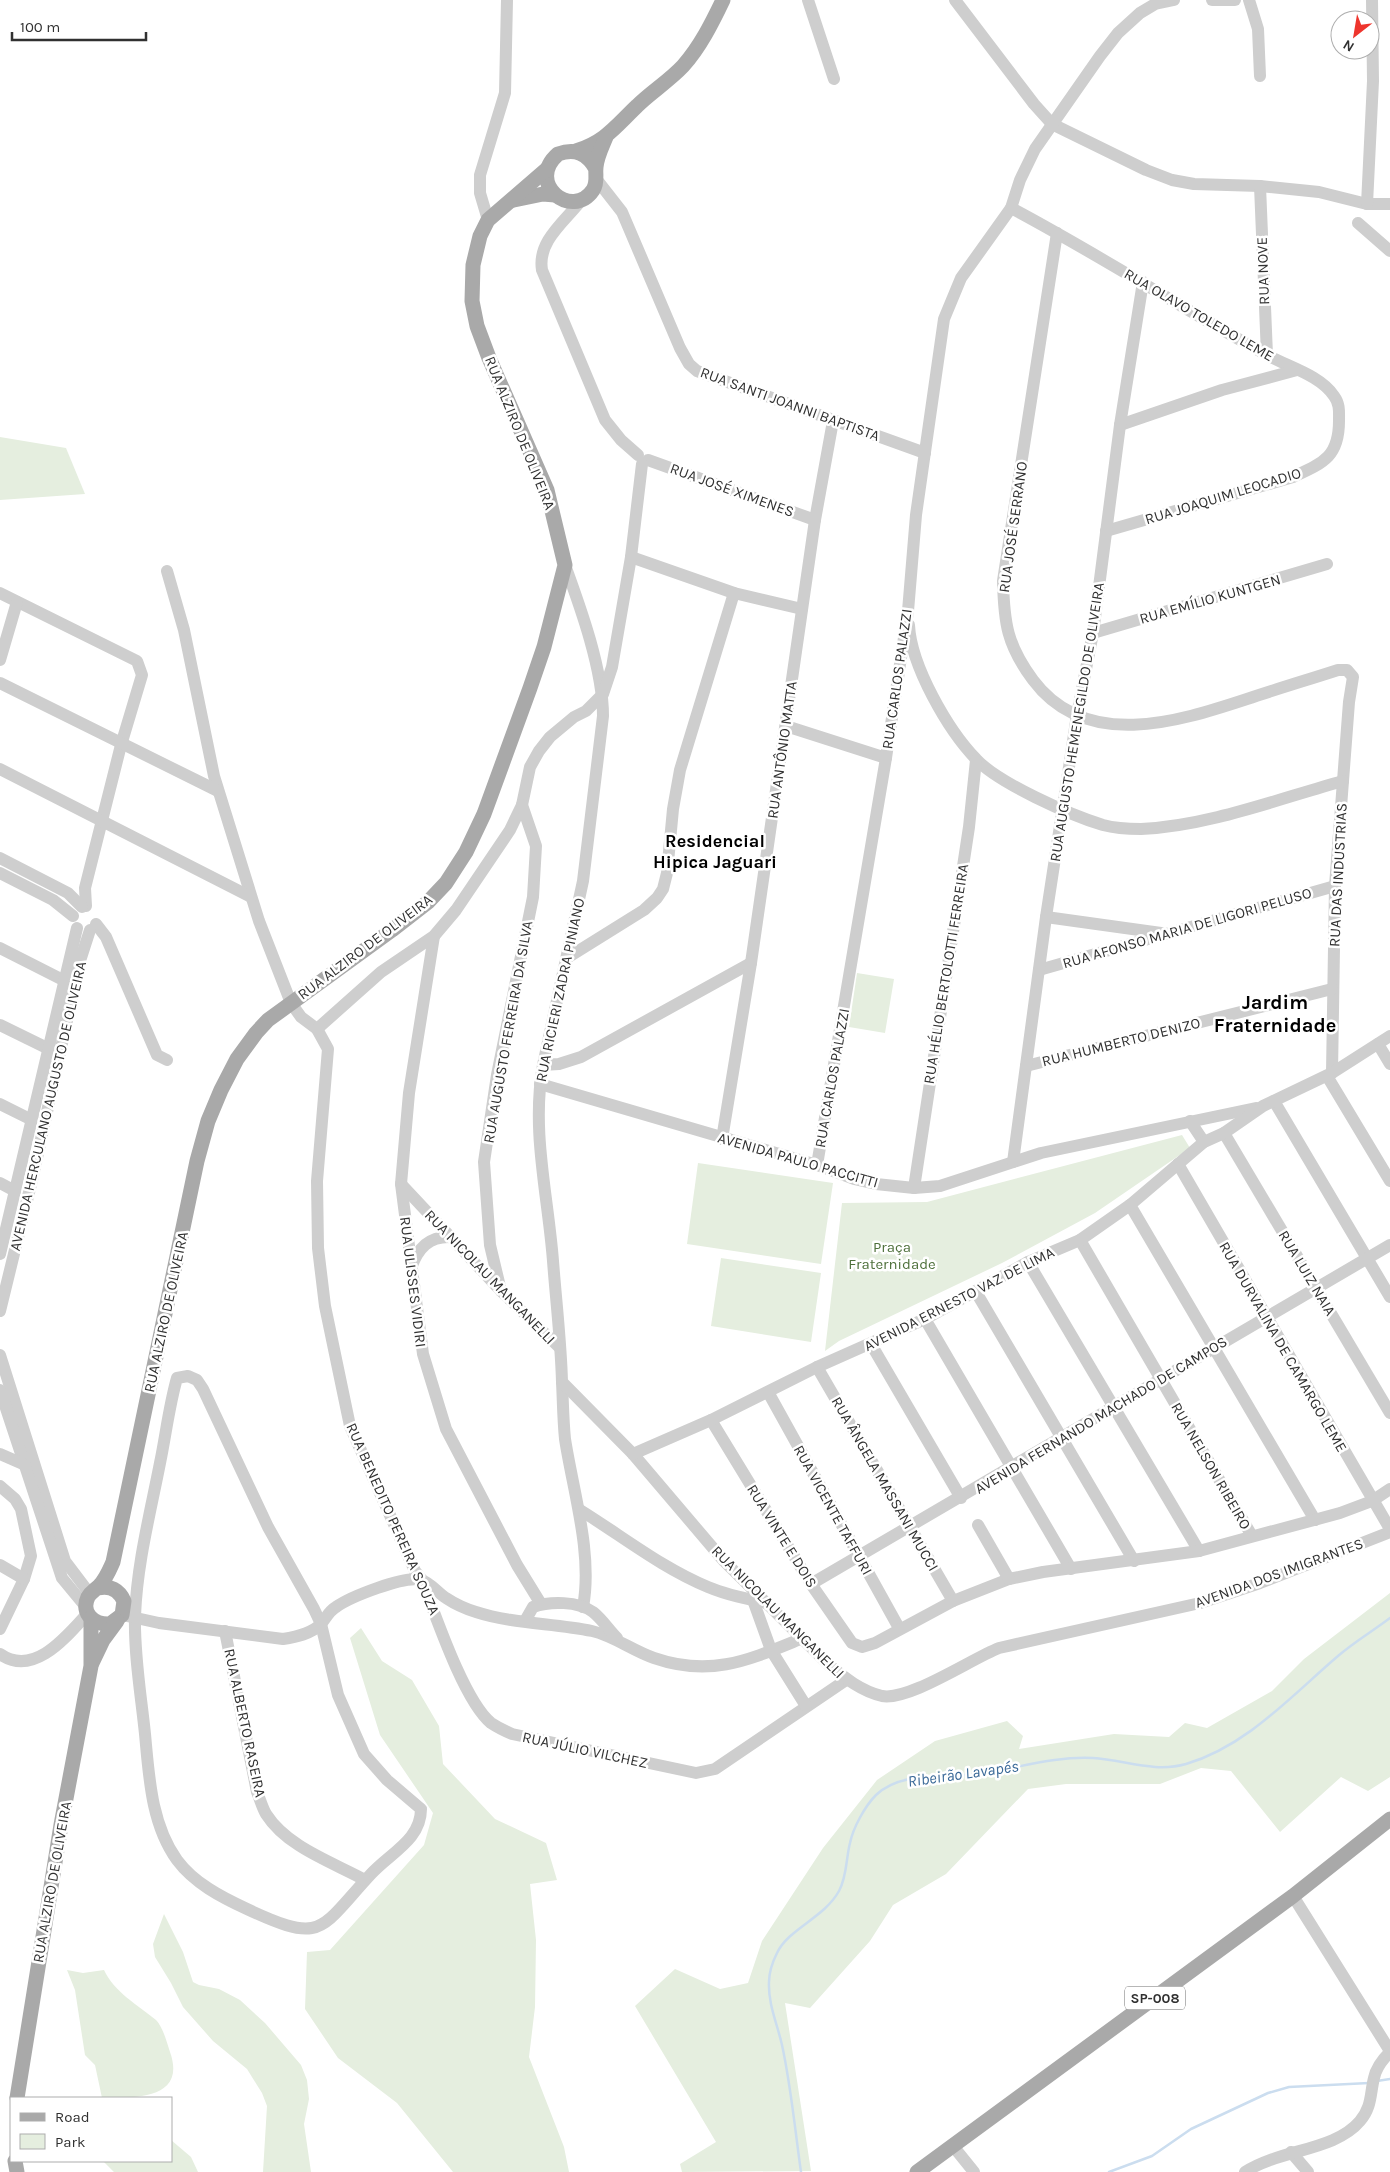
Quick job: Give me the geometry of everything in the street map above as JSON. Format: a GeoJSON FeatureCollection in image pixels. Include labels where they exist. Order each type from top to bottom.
{"type":"FeatureCollection","features":[{"type":"Feature","properties":{"kind":"main road","name":"RUA ALZIRO DE OLIVEIRA"},"geometry":{"type":"LineString","coordinates":[[17,2097],[61,1825],[91,1666],[90,1604],[113,1562],[197,1162],[208,1120],[236,1059],[268,1020],[428,902],[446,883],[466,852],[484,814],[541,655],[565,565],[546,490],[489,358],[478,326],[472,301],[473,265],[480,236],[488,220],[547,169],[558,154],[576,151],[598,143],[683,66],[701,42],[723,0]]}},
{"type":"Feature","properties":{"kind":"main road","name":"RUA ALZIRO DE OLIVEIRA"},"geometry":{"type":"LineString","coordinates":[[512,200],[544,194],[573,201],[586,197],[596,174],[606,137]]}},
{"type":"Feature","properties":{"kind":"main road"},"geometry":{"type":"LineString","coordinates":[[576,151],[584,154],[596,174]]}},
{"type":"Feature","properties":{"kind":"main road"},"geometry":{"type":"LineString","coordinates":[[547,169],[549,187],[558,197]]}},
{"type":"Feature","properties":{"kind":"main road","name":"RUA ALZIRO DE OLIVEIRA"},"geometry":{"type":"LineString","coordinates":[[91,1666],[103,1640],[125,1618],[124,1602],[113,1562]]}},
{"type":"Feature","properties":{"kind":"main road"},"geometry":{"type":"LineString","coordinates":[[121,1595],[111,1587],[90,1604],[103,1625],[125,1618]]}},
{"type":"Feature","properties":{"kind":"main road","name":"SP-008"},"geometry":{"type":"LineString","coordinates":[[917,2172],[1293,1896],[1390,1819]]}},
{"type":"Feature","properties":{"kind":"street"},"geometry":{"type":"LineString","coordinates":[[488,220],[480,193],[480,175],[505,93],[507,0]]}},
{"type":"Feature","properties":{"kind":"street"},"geometry":{"type":"LineString","coordinates":[[808,0],[834,79]]}},
{"type":"Feature","properties":{"kind":"street"},"geometry":{"type":"LineString","coordinates":[[954,0],[1034,104],[1052,124],[1172,180],[1194,184],[1260,186],[1319,192],[1367,204],[1390,204]]}},
{"type":"Feature","properties":{"kind":"street","name":"RUA CARLOS PALAZZI"},"geometry":{"type":"LineString","coordinates":[[817,1165],[886,758],[908,611],[916,515],[944,319],[952,296],[970,265],[1011,208],[1020,180],[1052,124],[1118,33],[1140,12],[1155,4],[1174,0]]}},
{"type":"Feature","properties":{"kind":"street"},"geometry":{"type":"LineString","coordinates":[[1212,0],[1235,0]]}},
{"type":"Feature","properties":{"kind":"street"},"geometry":{"type":"LineString","coordinates":[[1249,0],[1258,29],[1260,76]]}},
{"type":"Feature","properties":{"kind":"street"},"geometry":{"type":"LineString","coordinates":[[1367,204],[1373,81],[1372,0]]}},
{"type":"Feature","properties":{"kind":"street","name":"RUA SANTI JOANNI BAPTISTA"},"geometry":{"type":"LineString","coordinates":[[596,174],[610,198],[622,212],[662,310],[689,364],[704,374],[925,453]]}},
{"type":"Feature","properties":{"kind":"street","name":"RUA NOVE"},"geometry":{"type":"LineString","coordinates":[[1260,186],[1267,355]]}},
{"type":"Feature","properties":{"kind":"street"},"geometry":{"type":"LineString","coordinates":[[558,197],[563,212],[559,226]]}},
{"type":"Feature","properties":{"kind":"street"},"geometry":{"type":"LineString","coordinates":[[317,1029],[382,972],[434,936],[470,889],[510,830],[522,805],[530,767],[538,751],[550,737],[574,717],[586,711],[603,694],[612,667],[631,557],[643,460],[621,440],[605,420],[542,270],[542,250],[559,226],[586,197],[610,198]]}},
{"type":"Feature","properties":{"kind":"street","name":"RUA OLAVO TOLEDO LEME"},"geometry":{"type":"LineString","coordinates":[[1011,208],[1328,388],[1339,405],[1339,439],[1334,451]]}},
{"type":"Feature","properties":{"kind":"street"},"geometry":{"type":"LineString","coordinates":[[1358,222],[1390,250]]}},
{"type":"Feature","properties":{"kind":"street","name":"RUA JOSÉ SERRANO"},"geometry":{"type":"LineString","coordinates":[[1057,233],[1003,580],[1004,616],[1011,642],[1021,663],[1041,690],[1055,704],[1077,715],[1109,725],[1152,724],[1193,717],[1338,670],[1348,670],[1353,677]]}},
{"type":"Feature","properties":{"kind":"street","name":"RUA AUGUSTO HEMENEGILDO DE OLIVEIRA"},"geometry":{"type":"LineString","coordinates":[[1014,1162],[1046,917],[1077,715],[1093,633],[1120,425],[1143,282]]}},
{"type":"Feature","properties":{"kind":"street"},"geometry":{"type":"LineString","coordinates":[[1120,425],[1222,390],[1297,370]]}},
{"type":"Feature","properties":{"kind":"street","name":"RUA ANTÔNIO MATTA"},"geometry":{"type":"LineString","coordinates":[[722,1139],[751,963],[815,520],[833,420]]}},
{"type":"Feature","properties":{"kind":"street","name":"RUA JOAQUIM LEOCADIO"},"geometry":{"type":"LineString","coordinates":[[1106,531],[1293,477],[1321,463],[1334,451]]}},
{"type":"Feature","properties":{"kind":"street","name":"RUA JOSÉ XIMENES"},"geometry":{"type":"LineString","coordinates":[[643,460],[815,520]]}},
{"type":"Feature","properties":{"kind":"street"},"geometry":{"type":"LineString","coordinates":[[631,557],[734,593],[802,609]]}},
{"type":"Feature","properties":{"kind":"street","name":"RUA EMÍLIO KUNTGEN"},"geometry":{"type":"LineString","coordinates":[[1093,633],[1327,564]]}},
{"type":"Feature","properties":{"kind":"street","name":"RUA RICIERI ZADRA PINIANO"},"geometry":{"type":"LineString","coordinates":[[565,565],[576,595],[603,694],[603,716],[583,881],[540,1084],[540,1150],[553,1259],[562,1382],[563,1424],[580,1510],[585,1590],[583,1607]]}},
{"type":"Feature","properties":{"kind":"street","name":"RUA BENEDITO PEREIRA SOUZA"},"geometry":{"type":"LineString","coordinates":[[167,571],[184,630],[218,791],[259,921],[291,1003],[301,1017],[317,1029],[328,1049],[317,1181],[318,1248],[327,1315],[350,1426],[415,1571],[422,1580],[459,1672],[481,1711]]}},
{"type":"Feature","properties":{"kind":"street"},"geometry":{"type":"LineString","coordinates":[[0,593],[139,663],[142,675],[121,744],[85,888],[84,918]]}},
{"type":"Feature","properties":{"kind":"street"},"geometry":{"type":"LineString","coordinates":[[567,958],[644,910],[657,898],[663,889],[667,873],[673,809],[680,770],[734,593]]}},
{"type":"Feature","properties":{"kind":"street"},"geometry":{"type":"LineString","coordinates":[[0,660],[17,602]]}},
{"type":"Feature","properties":{"kind":"street"},"geometry":{"type":"LineString","coordinates":[[908,611],[909,632],[924,678],[940,711],[976,760],[997,776],[1063,809],[1104,825],[1138,829],[1172,827],[1343,781]]}},
{"type":"Feature","properties":{"kind":"street","name":"RUA DAS INDUSTRIAS"},"geometry":{"type":"LineString","coordinates":[[1330,1075],[1335,886],[1353,677]]}},
{"type":"Feature","properties":{"kind":"street"},"geometry":{"type":"LineString","coordinates":[[0,683],[218,791]]}},
{"type":"Feature","properties":{"kind":"street"},"geometry":{"type":"LineString","coordinates":[[786,726],[886,758]]}},
{"type":"Feature","properties":{"kind":"street","name":"RUA HÉLIO BERTOLOTTI FERREIRA"},"geometry":{"type":"LineString","coordinates":[[914,1188],[969,828],[976,760]]}},
{"type":"Feature","properties":{"kind":"street"},"geometry":{"type":"LineString","coordinates":[[0,769],[251,897]]}},
{"type":"Feature","properties":{"kind":"street","name":"RUA AUGUSTO FERREIRA DA SILVA"},"geometry":{"type":"LineString","coordinates":[[501,1291],[490,1245],[484,1162],[497,1075],[533,896],[536,846],[522,805]]}},
{"type":"Feature","properties":{"kind":"street"},"geometry":{"type":"LineString","coordinates":[[0,858],[68,893],[84,918]]}},
{"type":"Feature","properties":{"kind":"street"},"geometry":{"type":"LineString","coordinates":[[0,873],[84,918],[106,937],[158,1054],[167,1060]]}},
{"type":"Feature","properties":{"kind":"street","name":"RUA AFONSO MARIA DE LIGORI PELUSO"},"geometry":{"type":"LineString","coordinates":[[1040,970],[1335,886]]}},
{"type":"Feature","properties":{"kind":"street"},"geometry":{"type":"LineString","coordinates":[[1046,917],[1166,934]]}},
{"type":"Feature","properties":{"kind":"street","name":"AVENIDA HERCULANO AUGUSTO DE OLIVEIRA"},"geometry":{"type":"LineString","coordinates":[[0,1254],[65,981],[84,918]]}},
{"type":"Feature","properties":{"kind":"street","name":"AVENIDA HERCULANO AUGUSTO DE OLIVEIRA"},"geometry":{"type":"LineString","coordinates":[[0,1311],[33,1176],[80,961],[84,918]]}},
{"type":"Feature","properties":{"kind":"street","name":"RUA ULISSES VIDIRI"},"geometry":{"type":"LineString","coordinates":[[434,936],[409,1093],[401,1184],[422,1354],[446,1429],[517,1565],[541,1604]]}},
{"type":"Feature","properties":{"kind":"street"},"geometry":{"type":"LineString","coordinates":[[0,948],[65,981]]}},
{"type":"Feature","properties":{"kind":"street"},"geometry":{"type":"LineString","coordinates":[[543,1065],[559,1064],[581,1057],[751,963]]}},
{"type":"Feature","properties":{"kind":"street","name":"RUA HUMBERTO DENIZO"},"geometry":{"type":"LineString","coordinates":[[1026,1066],[1332,989]]}},
{"type":"Feature","properties":{"kind":"street"},"geometry":{"type":"LineString","coordinates":[[0,1025],[49,1049]]}},
{"type":"Feature","properties":{"kind":"street"},"geometry":{"type":"LineString","coordinates":[[1390,1036],[1330,1075],[1269,1104],[1390,1297]]}},
{"type":"Feature","properties":{"kind":"street"},"geometry":{"type":"LineString","coordinates":[[1378,1044],[1390,1064]]}},
{"type":"Feature","properties":{"kind":"street"},"geometry":{"type":"LineString","coordinates":[[1330,1075],[1390,1181]]}},
{"type":"Feature","properties":{"kind":"street","name":"AVENIDA PAULO PACCITTI"},"geometry":{"type":"LineString","coordinates":[[540,1084],[722,1139],[817,1165],[854,1179],[914,1188],[940,1186],[1041,1152],[1269,1104]]}},
{"type":"Feature","properties":{"kind":"street"},"geometry":{"type":"LineString","coordinates":[[0,1104],[32,1120]]}},
{"type":"Feature","properties":{"kind":"street","name":"AVENIDA ERNESTO VAZ DE LIMA"},"geometry":{"type":"LineString","coordinates":[[633,1454],[712,1420],[817,1367],[925,1319],[1028,1262],[1080,1240],[1130,1205],[1204,1142],[1224,1133],[1269,1104]]}},
{"type":"Feature","properties":{"kind":"street"},"geometry":{"type":"LineString","coordinates":[[1190,1121],[1204,1142]]}},
{"type":"Feature","properties":{"kind":"street","name":"RUA LUIZ NAIA"},"geometry":{"type":"LineString","coordinates":[[1224,1133],[1390,1413]]}},
{"type":"Feature","properties":{"kind":"street","name":"RUA DURVALINA DE CAMARGO LEME"},"geometry":{"type":"LineString","coordinates":[[1178,1164],[1390,1530]]}},
{"type":"Feature","properties":{"kind":"street"},"geometry":{"type":"LineString","coordinates":[[0,1183],[15,1191]]}},
{"type":"Feature","properties":{"kind":"street","name":"RUA NICOLAU MANGANELLI"},"geometry":{"type":"LineString","coordinates":[[401,1184],[501,1291],[559,1347]]}},
{"type":"Feature","properties":{"kind":"street"},"geometry":{"type":"LineString","coordinates":[[1130,1205],[1315,1520]]}},
{"type":"Feature","properties":{"kind":"street"},"geometry":{"type":"LineString","coordinates":[[411,1268],[415,1257],[430,1240],[440,1236],[451,1237]]}},
{"type":"Feature","properties":{"kind":"street","name":"RUA NELSON RIBEIRO"},"geometry":{"type":"LineString","coordinates":[[1080,1240],[1252,1536]]}},
{"type":"Feature","properties":{"kind":"street","name":"AVENIDA FERNANDO MACHADO DE CAMPOS"},"geometry":{"type":"LineString","coordinates":[[811,1584],[961,1498],[1390,1245]]}},
{"type":"Feature","properties":{"kind":"street"},"geometry":{"type":"LineString","coordinates":[[1028,1262],[1199,1551]]}},
{"type":"Feature","properties":{"kind":"street"},"geometry":{"type":"LineString","coordinates":[[976,1292],[1134,1561]]}},
{"type":"Feature","properties":{"kind":"street"},"geometry":{"type":"LineString","coordinates":[[925,1319],[1071,1569]]}},
{"type":"Feature","properties":{"kind":"street"},"geometry":{"type":"LineString","coordinates":[[872,1344],[961,1498]]}},
{"type":"Feature","properties":{"kind":"street"},"geometry":{"type":"LineString","coordinates":[[0,1355],[65,1561],[90,1604]]}},
{"type":"Feature","properties":{"kind":"street","name":"RUA ÂNGELA MASSANI MUCCI"},"geometry":{"type":"LineString","coordinates":[[817,1367],[953,1601]]}},
{"type":"Feature","properties":{"kind":"street"},"geometry":{"type":"LineString","coordinates":[[188,1376],[197,1380],[204,1389],[268,1527],[321,1624],[338,1695],[364,1754],[386,1780],[418,1804],[421,1809],[421,1819],[416,1832],[406,1844],[383,1862],[335,1916],[324,1924],[310,1930],[292,1928],[222,1897],[196,1880],[177,1860],[164,1836],[150,1793],[125,1618],[138,1569],[162,1453],[169,1406],[177,1378],[188,1376]]}},
{"type":"Feature","properties":{"kind":"street","name":"RUA NICOLAU MANGANELLI"},"geometry":{"type":"LineString","coordinates":[[562,1382],[633,1454],[724,1561],[828,1665],[846,1680],[883,1696],[902,1694],[999,1648],[1050,1636]]}},
{"type":"Feature","properties":{"kind":"street"},"geometry":{"type":"LineString","coordinates":[[0,1390],[62,1578],[90,1604]]}},
{"type":"Feature","properties":{"kind":"street","name":"RUA VICENTE TAFFURI"},"geometry":{"type":"LineString","coordinates":[[768,1392],[899,1628]]}},
{"type":"Feature","properties":{"kind":"street","name":"RUA VINTE E DOIS"},"geometry":{"type":"LineString","coordinates":[[712,1420],[811,1584],[849,1639],[858,1647],[870,1646],[899,1628]]}},
{"type":"Feature","properties":{"kind":"street"},"geometry":{"type":"LineString","coordinates":[[0,1454],[23,1464]]}},
{"type":"Feature","properties":{"kind":"street"},"geometry":{"type":"LineString","coordinates":[[0,1486],[15,1498],[21,1509],[31,1556],[24,1579],[0,1630]]}},
{"type":"Feature","properties":{"kind":"street"},"geometry":{"type":"LineString","coordinates":[[899,1628],[953,1601],[1009,1580],[1071,1569],[1199,1551],[1315,1520],[1372,1501],[1390,1489]]}},
{"type":"Feature","properties":{"kind":"street"},"geometry":{"type":"LineString","coordinates":[[580,1510],[640,1550],[707,1587],[767,1603]]}},
{"type":"Feature","properties":{"kind":"street"},"geometry":{"type":"LineString","coordinates":[[978,1525],[1009,1580]]}},
{"type":"Feature","properties":{"kind":"street","name":"AVENIDA DOS IMIGRANTES"},"geometry":{"type":"LineString","coordinates":[[1050,1636],[1200,1603],[1260,1583],[1390,1530]]}},
{"type":"Feature","properties":{"kind":"street"},"geometry":{"type":"LineString","coordinates":[[0,1564],[24,1579]]}},
{"type":"Feature","properties":{"kind":"street"},"geometry":{"type":"LineString","coordinates":[[125,1618],[264,1638],[283,1639],[299,1637],[321,1624],[335,1607],[345,1602],[400,1582],[422,1580],[446,1598],[476,1612],[525,1621],[601,1630],[654,1658],[696,1667],[735,1664],[803,1638]]}},
{"type":"Feature","properties":{"kind":"street"},"geometry":{"type":"LineString","coordinates":[[753,1600],[771,1650],[806,1706],[846,1680]]}},
{"type":"Feature","properties":{"kind":"street"},"geometry":{"type":"LineString","coordinates":[[525,1621],[529,1610],[541,1604],[552,1602],[583,1607],[595,1614],[601,1630]]}},
{"type":"Feature","properties":{"kind":"street"},"geometry":{"type":"LineString","coordinates":[[0,1654],[7,1659],[17,1660],[28,1660],[42,1656],[53,1649],[90,1604]]}},
{"type":"Feature","properties":{"kind":"street","name":"RUA ALBERTO RASEIRA"},"geometry":{"type":"LineString","coordinates":[[225,1631],[257,1792],[265,1813],[280,1831],[298,1844],[365,1880]]}},
{"type":"Feature","properties":{"kind":"street","name":"RUA JÚLIO VILCHEZ"},"geometry":{"type":"LineString","coordinates":[[481,1711],[490,1722],[500,1728],[530,1740],[696,1774],[715,1769],[806,1706]]}},
{"type":"Feature","properties":{"kind":"street"},"geometry":{"type":"LineString","coordinates":[[1245,2172],[1261,2162],[1336,2140],[1346,2133],[1366,2115],[1370,2107],[1373,2083],[1379,2066],[1390,2051],[1293,1896]]}},
{"type":"Feature","properties":{"kind":"street"},"geometry":{"type":"LineString","coordinates":[[953,2146],[974,2172]]}},
{"type":"Feature","properties":{"kind":"street"},"geometry":{"type":"LineString","coordinates":[[1291,2152],[1308,2172]]}},
{"type":"Feature","properties":{"kind":"green space"},"geometry":{"type":"Polygon","coordinates":[[[0,437],[66,448],[85,494],[0,500],[0,437]]]}},
{"type":"Feature","properties":{"kind":"green space"},"geometry":{"type":"Polygon","coordinates":[[[857,973],[894,979],[885,1033],[849,1027],[857,973]]]}},
{"type":"Feature","properties":{"kind":"green space","name":"Praça Fraternidade"},"geometry":{"type":"Polygon","coordinates":[[[1182,1135],[1190,1148],[1095,1213],[1002,1263],[839,1341],[825,1351],[842,1203],[927,1202],[1182,1135]]]}},
{"type":"Feature","properties":{"kind":"green space"},"geometry":{"type":"Polygon","coordinates":[[[698,1163],[833,1183],[821,1264],[687,1244],[698,1163]]]}},
{"type":"Feature","properties":{"kind":"green space"},"geometry":{"type":"Polygon","coordinates":[[[721,1258],[821,1273],[811,1342],[711,1326],[721,1258]]]}},
{"type":"Feature","properties":{"kind":"green space"},"geometry":{"type":"Polygon","coordinates":[[[1390,1593],[1390,1777],[1368,1791],[1341,1777],[1280,1832],[1231,1771],[1201,1768],[1160,1784],[1066,1784],[1028,1789],[946,1874],[893,1905],[870,1941],[810,2008],[785,2003],[811,2171],[682,2172],[680,2164],[716,2142],[635,2006],[675,1969],[720,1989],[748,1983],[762,1941],[823,1848],[877,1780],[935,1741],[1007,1721],[1023,1736],[1019,1749],[1114,1734],[1169,1737],[1185,1723],[1207,1728],[1272,1691],[1304,1659],[1390,1593]]]}},
{"type":"Feature","properties":{"kind":"green space"},"geometry":{"type":"Polygon","coordinates":[[[361,1628],[382,1661],[412,1680],[439,1726],[443,1764],[495,1819],[546,1843],[557,1880],[530,1884],[536,1940],[535,2007],[529,2057],[564,2147],[569,2172],[453,2172],[397,2103],[338,2058],[305,2009],[307,1952],[330,1950],[424,1845],[433,1813],[380,1735],[350,1638],[361,1628]]]}},
{"type":"Feature","properties":{"kind":"green space"},"geometry":{"type":"Polygon","coordinates":[[[164,1914],[183,1952],[193,1982],[219,1989],[240,2000],[265,2023],[301,2065],[307,2080],[309,2099],[304,2124],[311,2172],[263,2172],[267,2106],[262,2093],[247,2069],[213,2041],[183,2007],[155,1957],[153,1944],[164,1914]]]}},
{"type":"Feature","properties":{"kind":"green space"},"geometry":{"type":"Polygon","coordinates":[[[67,1970],[83,1973],[104,1970],[120,1992],[156,2020],[164,2035],[173,2068],[171,2079],[164,2088],[154,2093],[136,2097],[102,2097],[95,2065],[85,2055],[75,1990],[67,1970]]]}},
{"type":"Feature","properties":{"kind":"green space"},"geometry":{"type":"Polygon","coordinates":[[[172,2141],[191,2157],[198,2172],[114,2172],[104,2162],[172,2162],[172,2141]]]}},
{"type":"Feature","properties":{"kind":"waterway","name":"Ribeirão Lavapés"},"geometry":{"type":"LineString","coordinates":[[801,2172],[785,2061],[770,1998],[770,1975],[774,1960],[782,1945],[797,1930],[825,1909],[842,1886],[854,1831],[864,1811],[876,1795],[886,1787],[910,1779],[976,1774],[1063,1759],[1105,1759],[1151,1767],[1186,1764],[1208,1756],[1249,1732],[1344,1651],[1390,1618]]}},
{"type":"Feature","properties":{"kind":"waterway"},"geometry":{"type":"LineString","coordinates":[[1377,2081],[1390,2079]]}},
{"type":"Feature","properties":{"kind":"waterway"},"geometry":{"type":"LineString","coordinates":[[1109,2172],[1152,2156],[1191,2129],[1268,2093],[1289,2087],[1369,2083]]}},
{"type":"Feature","properties":{"kind":"district","name":"Residencial Hipica Jaguari"},"geometry":{"type":"Point","coordinates":[715,851]}},
{"type":"Feature","properties":{"kind":"district","name":"Jardim Fraternidade"},"geometry":{"type":"Point","coordinates":[1275,1014]}}]}
